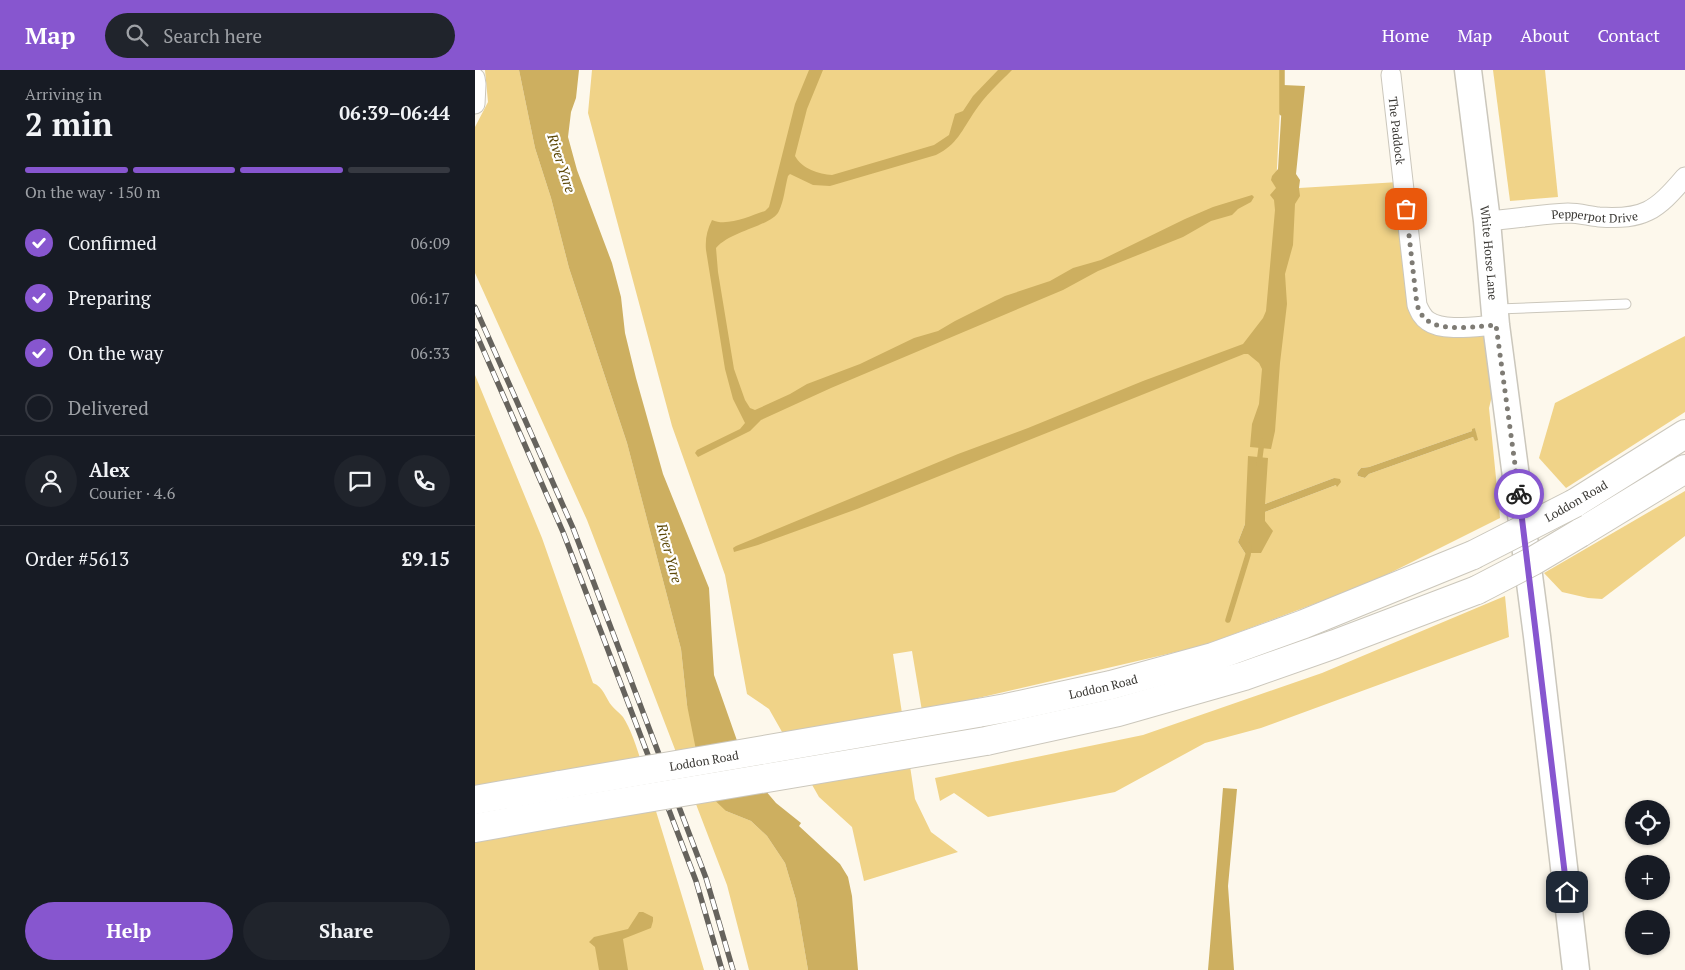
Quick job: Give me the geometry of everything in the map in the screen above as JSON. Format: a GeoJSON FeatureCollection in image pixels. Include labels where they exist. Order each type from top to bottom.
{"type":"FeatureCollection","features":[{"type":"Feature","properties":{"kind":"highway","name":"Loddon Road"},"geometry":{"type":"LineString","coordinates":[[475,800],[1006,708],[1111,684],[1213,657],[1304,624],[1473,555],[1575,503],[1685,434]]}},
{"type":"Feature","properties":{"kind":"highway"},"geometry":{"type":"LineString","coordinates":[[475,828],[986,741],[1119,712],[1244,676],[1477,590],[1533,561],[1685,469]]}},
{"type":"Feature","properties":{"kind":"street","name":"White Horse Lane"},"geometry":{"type":"LineString","coordinates":[[1468,70],[1487,221],[1496,317],[1537,636],[1576,970]]}},
{"type":"Feature","properties":{"kind":"street","name":"The Paddock"},"geometry":{"type":"LineString","coordinates":[[1391,75],[1417,305],[1421,315],[1430,323],[1442,326],[1496,317]]}},
{"type":"Feature","properties":{"kind":"street"},"geometry":{"type":"LineString","coordinates":[[475,78],[475,104]]}},
{"type":"Feature","properties":{"kind":"street","name":"Pepperpot Drive"},"geometry":{"type":"LineString","coordinates":[[1487,221],[1570,213],[1597,217],[1639,216],[1652,210],[1685,177]]}},
{"type":"Feature","properties":{"kind":"lane"},"geometry":{"type":"LineString","coordinates":[[1496,317],[1627,304]]}},
{"type":"Feature","properties":{"kind":"shaded area"},"geometry":{"type":"Polygon","coordinates":[[[485,70],[519,70],[535,148],[551,198],[569,268],[627,443],[681,649],[687,705],[726,811],[751,821],[767,836],[785,863],[796,900],[808,970],[749,970],[727,885],[587,520],[475,273],[475,127],[488,102],[485,70]]]}},
{"type":"Feature","properties":{"kind":"shaded area"},"geometry":{"type":"Polygon","coordinates":[[[592,70],[1282,70],[1276,187],[1299,188],[1399,182],[1413,313],[1488,329],[1497,376],[1489,408],[1500,518],[1370,583],[1202,646],[922,711],[912,651],[893,654],[915,799],[931,832],[958,852],[864,881],[852,827],[819,797],[769,709],[747,694],[725,575],[672,426],[588,113],[592,70]],[[1475,428],[1472,431],[1369,467],[1361,468],[1357,473],[1358,476],[1365,478],[1369,474],[1473,437],[1477,440],[1475,428]],[[1334,478],[1265,504],[1245,524],[1238,542],[1245,553],[1265,521],[1265,512],[1336,485],[1334,478]]]}},
{"type":"Feature","properties":{"kind":"shaded area"},"geometry":{"type":"Polygon","coordinates":[[[1493,70],[1545,70],[1558,197],[1510,201],[1493,70]]]}},
{"type":"Feature","properties":{"kind":"shaded area"},"geometry":{"type":"Polygon","coordinates":[[[1685,336],[1685,412],[1566,488],[1539,458],[1555,403],[1685,336]]]}},
{"type":"Feature","properties":{"kind":"shaded area"},"geometry":{"type":"Polygon","coordinates":[[[475,375],[542,538],[593,683],[600,687],[612,706],[623,717],[635,744],[704,970],[475,970],[475,375]]]}},
{"type":"Feature","properties":{"kind":"shaded area"},"geometry":{"type":"Polygon","coordinates":[[[1685,491],[1685,536],[1602,599],[1562,592],[1544,573],[1685,491]]]}},
{"type":"Feature","properties":{"kind":"shaded area"},"geometry":{"type":"Polygon","coordinates":[[[1505,596],[1509,637],[1261,728],[1205,743],[1115,792],[988,817],[954,793],[940,801],[935,778],[1143,735],[1322,673],[1505,596]]]}},
{"type":"Feature","properties":{"kind":"water","name":"River Yare"},"geometry":{"type":"Polygon","coordinates":[[[519,70],[579,70],[576,98],[571,112],[568,137],[577,170],[612,263],[621,297],[625,333],[663,474],[709,588],[714,675],[747,769],[776,803],[801,823],[799,826],[840,864],[848,877],[852,896],[858,970],[808,970],[796,900],[785,863],[767,836],[751,821],[726,811],[704,790],[687,705],[681,649],[627,443],[569,268],[551,198],[535,148],[519,70]]]}},
{"type":"Feature","properties":{"kind":"water"},"geometry":{"type":"Polygon","coordinates":[[[809,70],[823,70],[807,109],[795,156],[798,161],[811,170],[832,175],[934,145],[949,135],[955,114],[963,111],[973,96],[998,70],[1012,70],[983,100],[959,136],[943,151],[936,155],[830,186],[813,185],[790,174],[781,207],[775,216],[760,225],[732,237],[716,248],[718,272],[734,369],[745,400],[750,408],[755,410],[807,384],[860,364],[914,338],[938,331],[1005,296],[1050,281],[1073,268],[1101,260],[1213,207],[1252,195],[1254,197],[1251,202],[1238,209],[1232,215],[1211,221],[1183,237],[1098,271],[1063,290],[831,388],[761,420],[750,431],[698,457],[695,453],[697,450],[740,429],[745,423],[733,399],[725,369],[706,250],[708,231],[712,220],[731,222],[765,211],[769,207],[795,104],[809,70]]]}},
{"type":"Feature","properties":{"kind":"water"},"geometry":{"type":"Polygon","coordinates":[[[1283,85],[1305,86],[1296,174],[1300,180],[1300,196],[1295,204],[1293,245],[1285,274],[1287,304],[1275,431],[1271,449],[1250,447],[1252,424],[1259,404],[1262,369],[1259,363],[1248,354],[1244,354],[857,509],[734,552],[733,548],[736,546],[958,454],[1243,344],[1263,318],[1266,311],[1275,210],[1274,200],[1270,195],[1276,188],[1271,180],[1278,169],[1283,85]]]}},
{"type":"Feature","properties":{"kind":"water"},"geometry":{"type":"Polygon","coordinates":[[[1475,428],[1478,440],[1475,441],[1473,437],[1369,474],[1365,478],[1358,476],[1357,473],[1361,468],[1369,467],[1472,431],[1475,428]]]}},
{"type":"Feature","properties":{"kind":"water"},"geometry":{"type":"Polygon","coordinates":[[[1248,456],[1268,458],[1265,504],[1334,478],[1340,479],[1341,482],[1337,487],[1336,485],[1265,512],[1265,521],[1273,531],[1261,553],[1245,553],[1238,542],[1245,524],[1248,456]]]}},
{"type":"Feature","properties":{"kind":"water"},"geometry":{"type":"Polygon","coordinates":[[[1223,788],[1237,789],[1228,886],[1234,970],[1208,970],[1223,788]]]}},
{"type":"Feature","properties":{"kind":"water"},"geometry":{"type":"Polygon","coordinates":[[[639,912],[653,917],[653,921],[651,928],[623,939],[628,970],[599,970],[595,947],[589,942],[594,937],[628,929],[639,912]]]}},
{"type":"Feature","properties":{"kind":"waterway"},"geometry":{"type":"LineString","coordinates":[[1282,70],[1282,113]]}},
{"type":"Feature","properties":{"kind":"waterway"},"geometry":{"type":"LineString","coordinates":[[1259,464],[1262,441]]}},
{"type":"Feature","properties":{"kind":"waterway"},"geometry":{"type":"LineString","coordinates":[[1228,620],[1248,555],[1249,545]]}},
{"type":"Feature","properties":{"kind":"railway"},"geometry":{"type":"LineString","coordinates":[[475,307],[573,528],[706,878],[733,970]]}},
{"type":"Feature","properties":{"kind":"railway"},"geometry":{"type":"LineString","coordinates":[[475,331],[563,532],[696,881],[722,970]]}},
{"type":"Feature","properties":{"kind":"way so far"},"geometry":{"type":"LineString","coordinates":[[1406,209],[1417,305],[1421,315],[1430,323],[1442,326],[1496,325],[1519,494]]}},
{"type":"Feature","properties":{"kind":"route"},"geometry":{"type":"LineString","coordinates":[[1519,494],[1567,892]]}}]}
